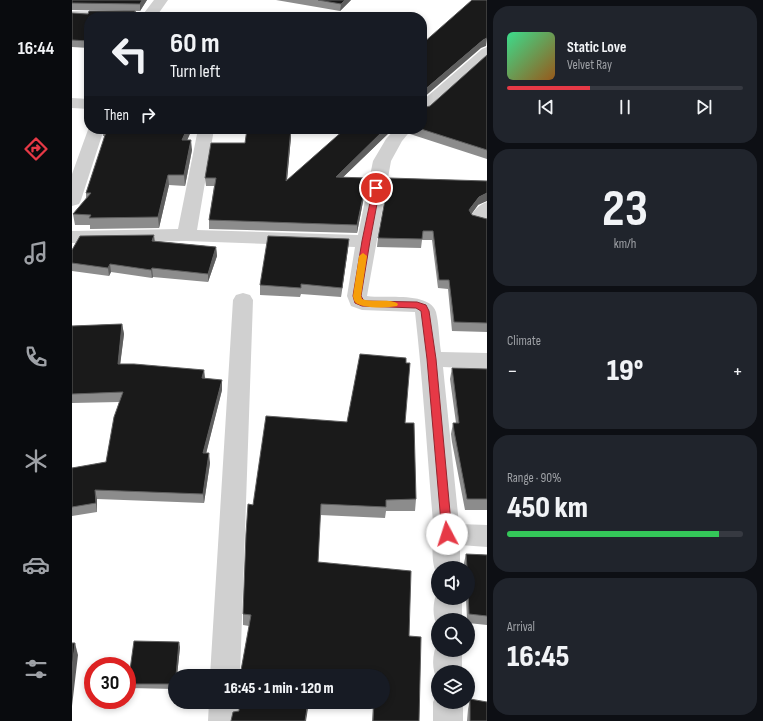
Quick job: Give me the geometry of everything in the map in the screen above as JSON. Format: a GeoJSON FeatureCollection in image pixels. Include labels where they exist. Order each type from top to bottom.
{"type":"FeatureCollection","features":[{"type":"Feature","properties":{"kind":"street"},"geometry":{"type":"LineString","coordinates":[[153,12],[161,0]]}},
{"type":"Feature","properties":{"kind":"street"},"geometry":{"type":"LineString","coordinates":[[72,15],[84,15]]}},
{"type":"Feature","properties":{"kind":"street"},"geometry":{"type":"LineString","coordinates":[[427,106],[487,52]]}},
{"type":"Feature","properties":{"kind":"street"},"geometry":{"type":"LineString","coordinates":[[72,103],[84,104]]}},
{"type":"Feature","properties":{"kind":"street"},"geometry":{"type":"LineString","coordinates":[[72,200],[94,134]]}},
{"type":"Feature","properties":{"kind":"street"},"geometry":{"type":"LineString","coordinates":[[186,235],[205,134]]}},
{"type":"Feature","properties":{"kind":"street"},"geometry":{"type":"LineString","coordinates":[[400,134],[382,161],[357,296],[358,301],[368,304],[409,304],[422,307],[425,311],[431,359],[447,534],[447,561]]}},
{"type":"Feature","properties":{"kind":"street"},"geometry":{"type":"LineString","coordinates":[[487,208],[478,218],[487,221]]}},
{"type":"Feature","properties":{"kind":"street"},"geometry":{"type":"LineString","coordinates":[[72,237],[186,235],[366,241]]}},
{"type":"Feature","properties":{"kind":"street"},"geometry":{"type":"LineString","coordinates":[[225,669],[243,300]]}},
{"type":"Feature","properties":{"kind":"street"},"geometry":{"type":"LineString","coordinates":[[431,359],[487,361]]}},
{"type":"Feature","properties":{"kind":"street"},"geometry":{"type":"LineString","coordinates":[[447,534],[487,536]]}},
{"type":"Feature","properties":{"kind":"street"},"geometry":{"type":"LineString","coordinates":[[223,721],[224,709]]}},
{"type":"Feature","properties":{"kind":"street"},"geometry":{"type":"LineString","coordinates":[[448,709],[448,721]]}},
{"type":"Feature","properties":{"kind":"building"},"geometry":{"type":"Polygon","coordinates":[[[72,0],[142,0],[140,4],[72,3],[72,0]]]}},
{"type":"Feature","properties":{"kind":"building"},"geometry":{"type":"Polygon","coordinates":[[[318,0],[345,0],[341,4],[318,0]]]}},
{"type":"Feature","properties":{"kind":"building"},"geometry":{"type":"Polygon","coordinates":[[[472,0],[487,0],[487,38],[427,88],[427,40],[472,0]]]}},
{"type":"Feature","properties":{"kind":"building"},"geometry":{"type":"Polygon","coordinates":[[[89,11],[135,11],[134,12],[89,11]]]}},
{"type":"Feature","properties":{"kind":"building"},"geometry":{"type":"Polygon","coordinates":[[[72,13],[84,14],[84,41],[72,40],[72,13]]]}},
{"type":"Feature","properties":{"kind":"building"},"geometry":{"type":"Polygon","coordinates":[[[487,55],[487,150],[427,131],[427,107],[430,106],[487,55]]]}},
{"type":"Feature","properties":{"kind":"building"},"geometry":{"type":"Polygon","coordinates":[[[105,134],[185,134],[182,140],[191,140],[184,175],[168,175],[158,217],[89,218],[91,215],[73,214],[91,193],[86,193],[105,134]]]}},
{"type":"Feature","properties":{"kind":"building"},"geometry":{"type":"Polygon","coordinates":[[[246,134],[291,134],[286,181],[339,134],[380,134],[336,177],[367,178],[357,225],[209,220],[216,178],[205,178],[211,143],[245,143],[246,134]]]}},
{"type":"Feature","properties":{"kind":"building"},"geometry":{"type":"Polygon","coordinates":[[[389,178],[487,181],[487,193],[479,197],[469,210],[472,215],[487,219],[487,323],[454,322],[449,280],[439,280],[433,231],[423,231],[422,239],[378,238],[389,178]]]}},
{"type":"Feature","properties":{"kind":"building"},"geometry":{"type":"Polygon","coordinates":[[[154,235],[152,241],[216,247],[208,274],[152,268],[151,270],[110,264],[108,268],[72,263],[72,250],[80,236],[154,235]]]}},
{"type":"Feature","properties":{"kind":"building"},"geometry":{"type":"Polygon","coordinates":[[[268,236],[349,239],[342,288],[301,284],[301,288],[260,285],[268,236]]]}},
{"type":"Feature","properties":{"kind":"building"},"geometry":{"type":"Polygon","coordinates":[[[122,324],[118,364],[204,370],[202,378],[222,380],[203,453],[209,453],[203,494],[95,490],[96,503],[72,507],[72,468],[106,462],[114,417],[123,392],[72,394],[72,326],[122,324]]]}},
{"type":"Feature","properties":{"kind":"building"},"geometry":{"type":"Polygon","coordinates":[[[360,354],[406,358],[406,363],[410,363],[405,423],[414,423],[416,499],[386,500],[386,507],[321,504],[318,562],[411,571],[409,636],[421,637],[419,721],[373,721],[374,709],[390,709],[390,669],[241,669],[251,615],[243,614],[248,504],[253,505],[266,416],[347,422],[360,354]]]}},
{"type":"Feature","properties":{"kind":"building"},"geometry":{"type":"Polygon","coordinates":[[[452,368],[487,369],[487,499],[467,499],[453,423],[459,423],[452,368]]]}},
{"type":"Feature","properties":{"kind":"building"},"geometry":{"type":"Polygon","coordinates":[[[466,554],[487,555],[487,616],[469,613],[469,605],[475,605],[475,561],[466,561],[466,554]]]}},
{"type":"Feature","properties":{"kind":"building"},"geometry":{"type":"Polygon","coordinates":[[[134,641],[179,642],[177,669],[168,669],[168,684],[136,684],[136,657],[132,657],[134,641]]]}},
{"type":"Feature","properties":{"kind":"building"},"geometry":{"type":"Polygon","coordinates":[[[72,643],[75,643],[72,669],[72,643]]]}},
{"type":"Feature","properties":{"kind":"building"},"geometry":{"type":"Polygon","coordinates":[[[475,700],[487,702],[487,721],[470,721],[470,709],[475,709],[475,700]]]}},
{"type":"Feature","properties":{"kind":"building"},"geometry":{"type":"Polygon","coordinates":[[[239,709],[307,709],[305,721],[231,721],[233,712],[239,711],[239,709]]]}},
{"type":"Feature","properties":{"kind":"slow traffic"},"geometry":{"type":"LineString","coordinates":[[363,256],[357,296],[358,301],[368,304],[394,304]]}},
{"type":"Feature","properties":{"kind":"route"},"geometry":{"type":"LineString","coordinates":[[376,188],[357,296],[358,301],[368,304],[417,305],[422,307],[425,311],[431,359],[447,534]]}}]}
